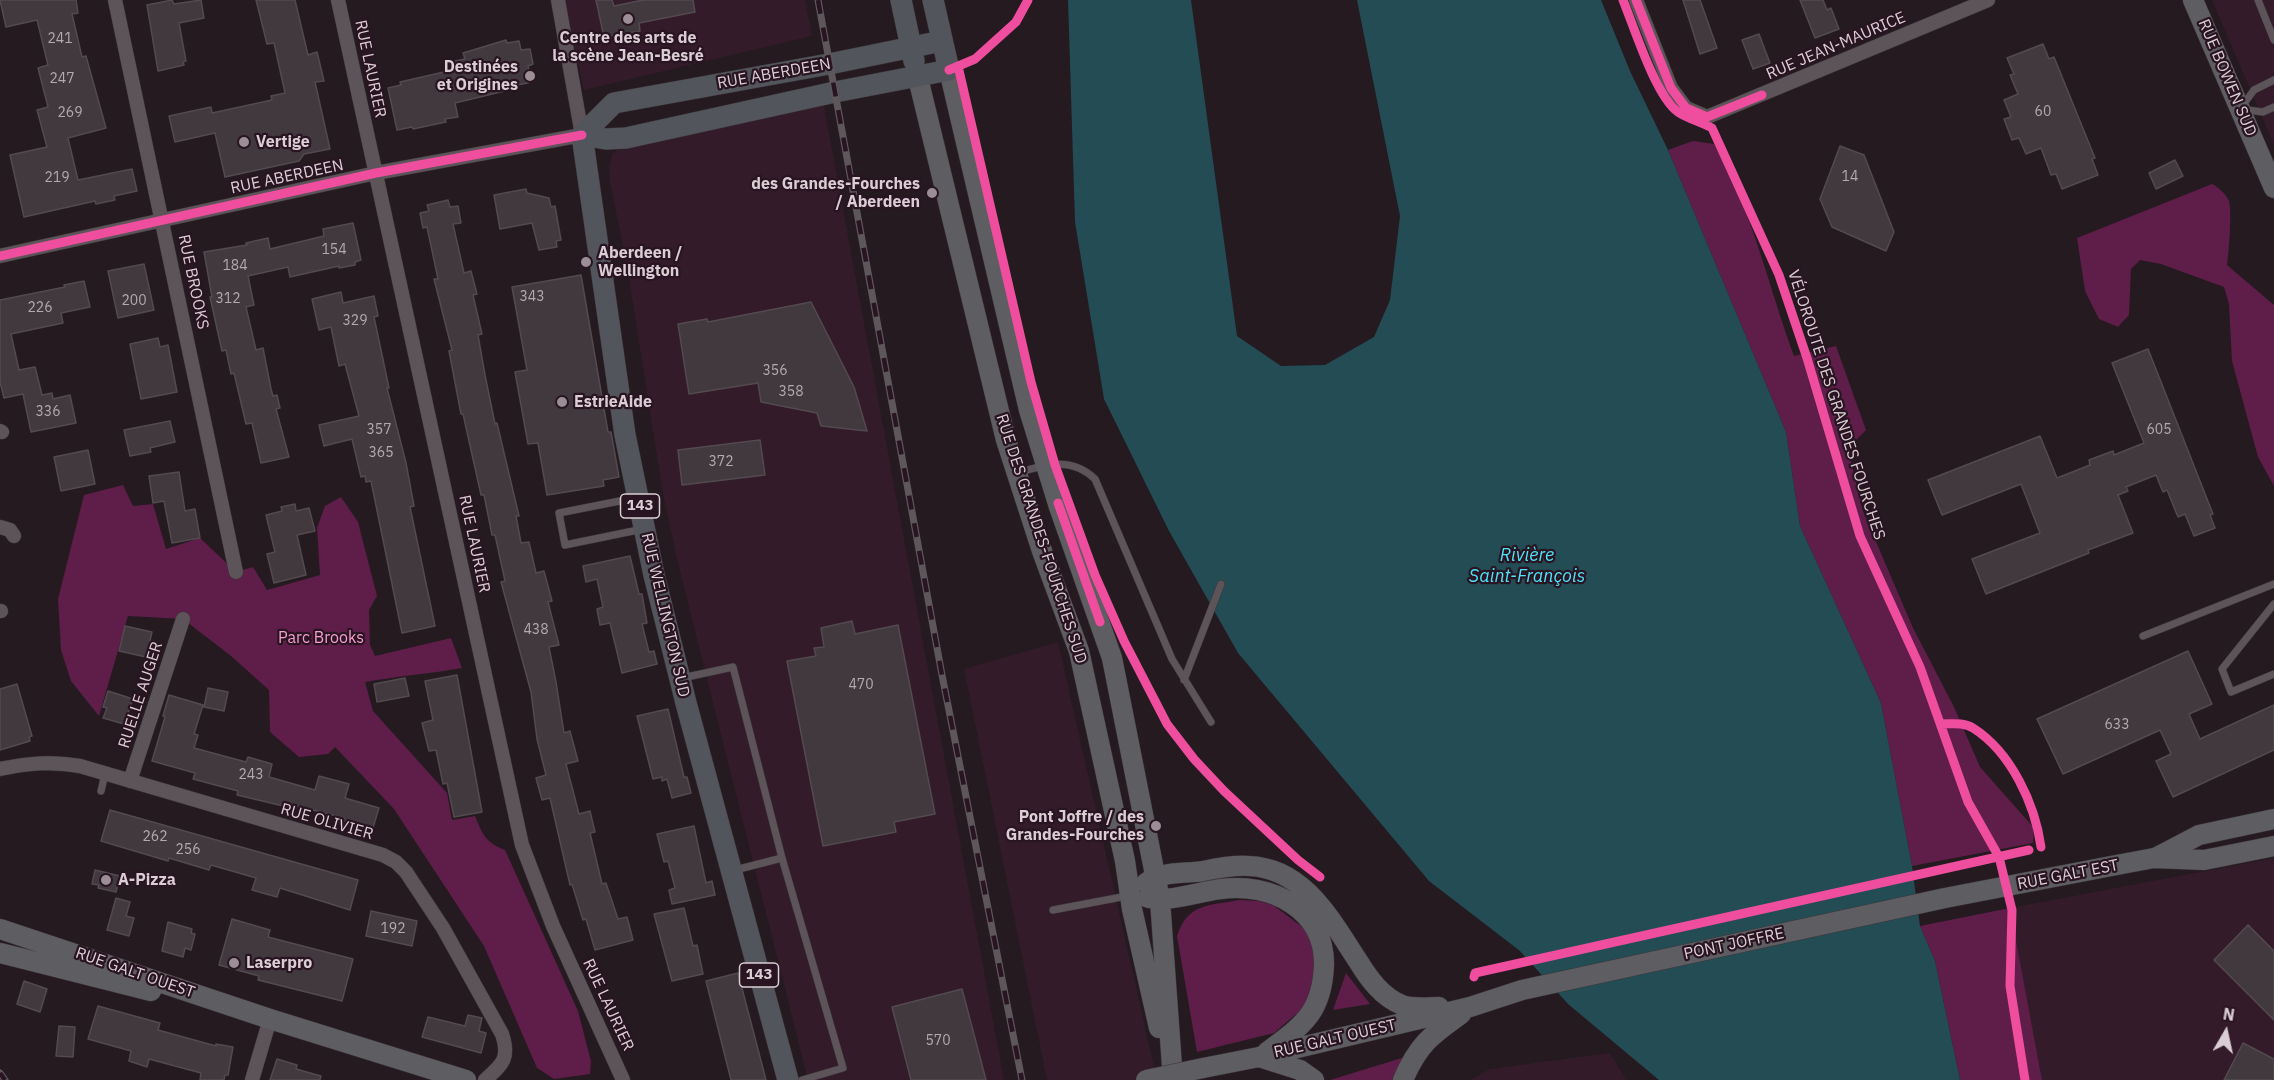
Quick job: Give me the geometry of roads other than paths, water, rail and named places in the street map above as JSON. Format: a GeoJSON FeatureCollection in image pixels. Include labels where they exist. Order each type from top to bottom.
{"type":"FeatureCollection","features":[{"type":"Feature","properties":{"kind":"main road","name":"RUE DES GRANDES-FOURCHES SUD"},"geometry":{"type":"LineString","coordinates":[[901,0],[1006,440],[1078,651],[1172,1080]]}},
{"type":"Feature","properties":{"kind":"main road","name":"RUE DES GRANDES-FOURCHES SUD"},"geometry":{"type":"LineString","coordinates":[[933,0],[1029,410],[1112,657],[1160,900],[1172,1080]]}},
{"type":"Feature","properties":{"kind":"main road","name":"RUE BOWEN SUD"},"geometry":{"type":"LineString","coordinates":[[2193,0],[2274,188]]}},
{"type":"Feature","properties":{"kind":"main road","name":"RUE ABERDEEN"},"geometry":{"type":"LineString","coordinates":[[582,135],[614,103],[942,41]]}},
{"type":"Feature","properties":{"kind":"main road","name":"RUE ABERDEEN"},"geometry":{"type":"LineString","coordinates":[[582,135],[606,139],[626,138],[835,92],[918,78],[949,70]]}},
{"type":"Feature","properties":{"kind":"main road","name":"RUE WELLINGTON SUD"},"geometry":{"type":"LineString","coordinates":[[582,135],[625,435],[644,528],[680,679],[788,1080]]}},
{"type":"Feature","properties":{"kind":"main road","name":"RUE GALT EST"},"geometry":{"type":"LineString","coordinates":[[2154,858],[2199,835],[2274,819]]}},
{"type":"Feature","properties":{"kind":"main road","name":"RUE GALT EST"},"geometry":{"type":"LineString","coordinates":[[1945,898],[2154,858],[2204,860],[2274,846]]}},
{"type":"Feature","properties":{"kind":"main road"},"geometry":{"type":"LineString","coordinates":[[1130,895],[1156,875],[1234,866],[1263,867],[1273,870],[1292,880],[1319,902],[1366,974],[1391,999],[1405,1006],[1470,1007]]}},
{"type":"Feature","properties":{"kind":"main road"},"geometry":{"type":"LineString","coordinates":[[1130,895],[1160,900],[1222,889],[1244,888],[1262,890],[1293,903],[1304,912],[1321,942],[1324,961],[1321,988],[1316,1005],[1303,1026],[1260,1057]]}},
{"type":"Feature","properties":{"kind":"main road","name":"PONT JOFFRE"},"geometry":{"type":"LineString","coordinates":[[1522,990],[1945,898]]}},
{"type":"Feature","properties":{"kind":"main road","name":"RUE GALT OUEST"},"geometry":{"type":"LineString","coordinates":[[0,928],[270,1019],[459,1079]]}},
{"type":"Feature","properties":{"kind":"main road","name":"RUE GALT OUEST"},"geometry":{"type":"LineString","coordinates":[[0,953],[270,1019]]}},
{"type":"Feature","properties":{"kind":"main road","name":"RUE GALT OUEST"},"geometry":{"type":"LineString","coordinates":[[1146,1080],[1260,1057],[1470,1007],[1522,990]]}},
{"type":"Feature","properties":{"kind":"main road"},"geometry":{"type":"LineString","coordinates":[[1403,1080],[1414,1056],[1432,1034],[1470,1007]]}},
{"type":"Feature","properties":{"kind":"main road"},"geometry":{"type":"LineString","coordinates":[[1260,1057],[1300,1070],[1314,1080]]}},
{"type":"Feature","properties":{"kind":"street","name":"RUE BROOKS"},"geometry":{"type":"LineString","coordinates":[[115,0],[236,572]]}},
{"type":"Feature","properties":{"kind":"street","name":"RUE LAURIER"},"geometry":{"type":"LineString","coordinates":[[339,0],[522,844],[553,926],[623,1080]]}},
{"type":"Feature","properties":{"kind":"street","name":"RUE WELLINGTON SUD"},"geometry":{"type":"LineString","coordinates":[[558,0],[582,135]]}},
{"type":"Feature","properties":{"kind":"street","name":"RUE JEAN-MAURICE"},"geometry":{"type":"LineString","coordinates":[[1636,0],[1671,88],[1686,108],[1707,117],[1988,0]]}},
{"type":"Feature","properties":{"kind":"street","name":"RUE ABERDEEN"},"geometry":{"type":"LineString","coordinates":[[0,256],[376,173],[582,135]]}},
{"type":"Feature","properties":{"kind":"street"},"geometry":{"type":"LineString","coordinates":[[0,526],[10,530],[14,536]]}},
{"type":"Feature","properties":{"kind":"street","name":"RUELLE AUGER"},"geometry":{"type":"LineString","coordinates":[[130,781],[183,619]]}},
{"type":"Feature","properties":{"kind":"street","name":"RUE OLIVIER"},"geometry":{"type":"LineString","coordinates":[[0,769],[26,763],[58,762],[80,765],[383,855],[396,862],[406,872],[443,928],[502,1034],[506,1046],[505,1057],[499,1067],[485,1080]]}},
{"type":"Feature","properties":{"kind":"street"},"geometry":{"type":"LineString","coordinates":[[252,1080],[270,1019]]}},
{"type":"Feature","properties":{"kind":"lane"},"geometry":{"type":"LineString","coordinates":[[2258,0],[2274,40]]}},
{"type":"Feature","properties":{"kind":"lane"},"geometry":{"type":"LineString","coordinates":[[2240,110],[2254,90],[2274,80]]}},
{"type":"Feature","properties":{"kind":"lane"},"geometry":{"type":"LineString","coordinates":[[2240,110],[2263,112],[2274,107]]}},
{"type":"Feature","properties":{"kind":"lane"},"geometry":{"type":"LineString","coordinates":[[1016,473],[1046,465],[1075,465],[1086,470],[1095,479],[1172,659],[1211,722]]}},
{"type":"Feature","properties":{"kind":"lane"},"geometry":{"type":"LineString","coordinates":[[638,498],[559,513],[565,545],[644,528]]}},
{"type":"Feature","properties":{"kind":"lane"},"geometry":{"type":"LineString","coordinates":[[1184,680],[1221,584]]}},
{"type":"Feature","properties":{"kind":"lane"},"geometry":{"type":"LineString","coordinates":[[2143,636],[2274,584]]}},
{"type":"Feature","properties":{"kind":"lane"},"geometry":{"type":"LineString","coordinates":[[2274,604],[2222,669],[2231,692],[2274,674]]}},
{"type":"Feature","properties":{"kind":"lane"},"geometry":{"type":"LineString","coordinates":[[680,679],[733,667],[782,858],[843,1068],[802,1080]]}},
{"type":"Feature","properties":{"kind":"lane"},"geometry":{"type":"LineString","coordinates":[[101,790],[105,774]]}},
{"type":"Feature","properties":{"kind":"lane"},"geometry":{"type":"LineString","coordinates":[[731,871],[782,858]]}},
{"type":"Feature","properties":{"kind":"lane"},"geometry":{"type":"LineString","coordinates":[[1053,910],[1130,895]]}},
{"type":"Feature","properties":{"kind":"water","name":"Rivière Saint-François"},"geometry":{"type":"Polygon","coordinates":[[[1068,0],[1191,0],[1237,336],[1281,366],[1325,365],[1374,337],[1390,300],[1400,216],[1357,0],[1601,0],[1630,71],[1668,150],[1786,432],[1800,526],[1881,703],[1912,866],[1920,926],[1935,961],[1960,1080],[1659,1080],[1568,1004],[1520,951],[1429,881],[1238,653],[1169,531],[1104,399],[1075,222],[1068,0]]]}},
{"type":"Feature","properties":{"kind":"railway"},"geometry":{"type":"LineString","coordinates":[[818,0],[942,675],[1022,1080]]}},
{"type":"Feature","properties":{"kind":"railway"},"geometry":{"type":"LineString","coordinates":[[0,1073],[5,1080]]}},
{"type":"Feature","properties":{"kind":"place","name":"Centre des arts de la scène Jean-Besré"},"geometry":{"type":"Point","coordinates":[628,19]}},
{"type":"Feature","properties":{"kind":"place","name":"Destinées et Origines"},"geometry":{"type":"Point","coordinates":[530,76]}},
{"type":"Feature","properties":{"kind":"place","name":"Vertige"},"geometry":{"type":"Point","coordinates":[244,142]}},
{"type":"Feature","properties":{"kind":"place","name":"des Grandes-Fourches / Aberdeen"},"geometry":{"type":"Point","coordinates":[932,193]}},
{"type":"Feature","properties":{"kind":"place","name":"Aberdeen / Wellington"},"geometry":{"type":"Point","coordinates":[586,262]}},
{"type":"Feature","properties":{"kind":"place","name":"EstrieAide"},"geometry":{"type":"Point","coordinates":[562,402]}},
{"type":"Feature","properties":{"kind":"place","name":"Pont Joffre / des Grandes-Fourches"},"geometry":{"type":"Point","coordinates":[1156,826]}},
{"type":"Feature","properties":{"kind":"place","name":"A-Pizza"},"geometry":{"type":"Point","coordinates":[106,880]}},
{"type":"Feature","properties":{"kind":"place","name":"Laserpro"},"geometry":{"type":"Point","coordinates":[234,963]}},
{"type":"Feature","properties":{"kind":"park label","name":"Parc Brooks"},"geometry":{"type":"Point","coordinates":[321,638]}}]}
